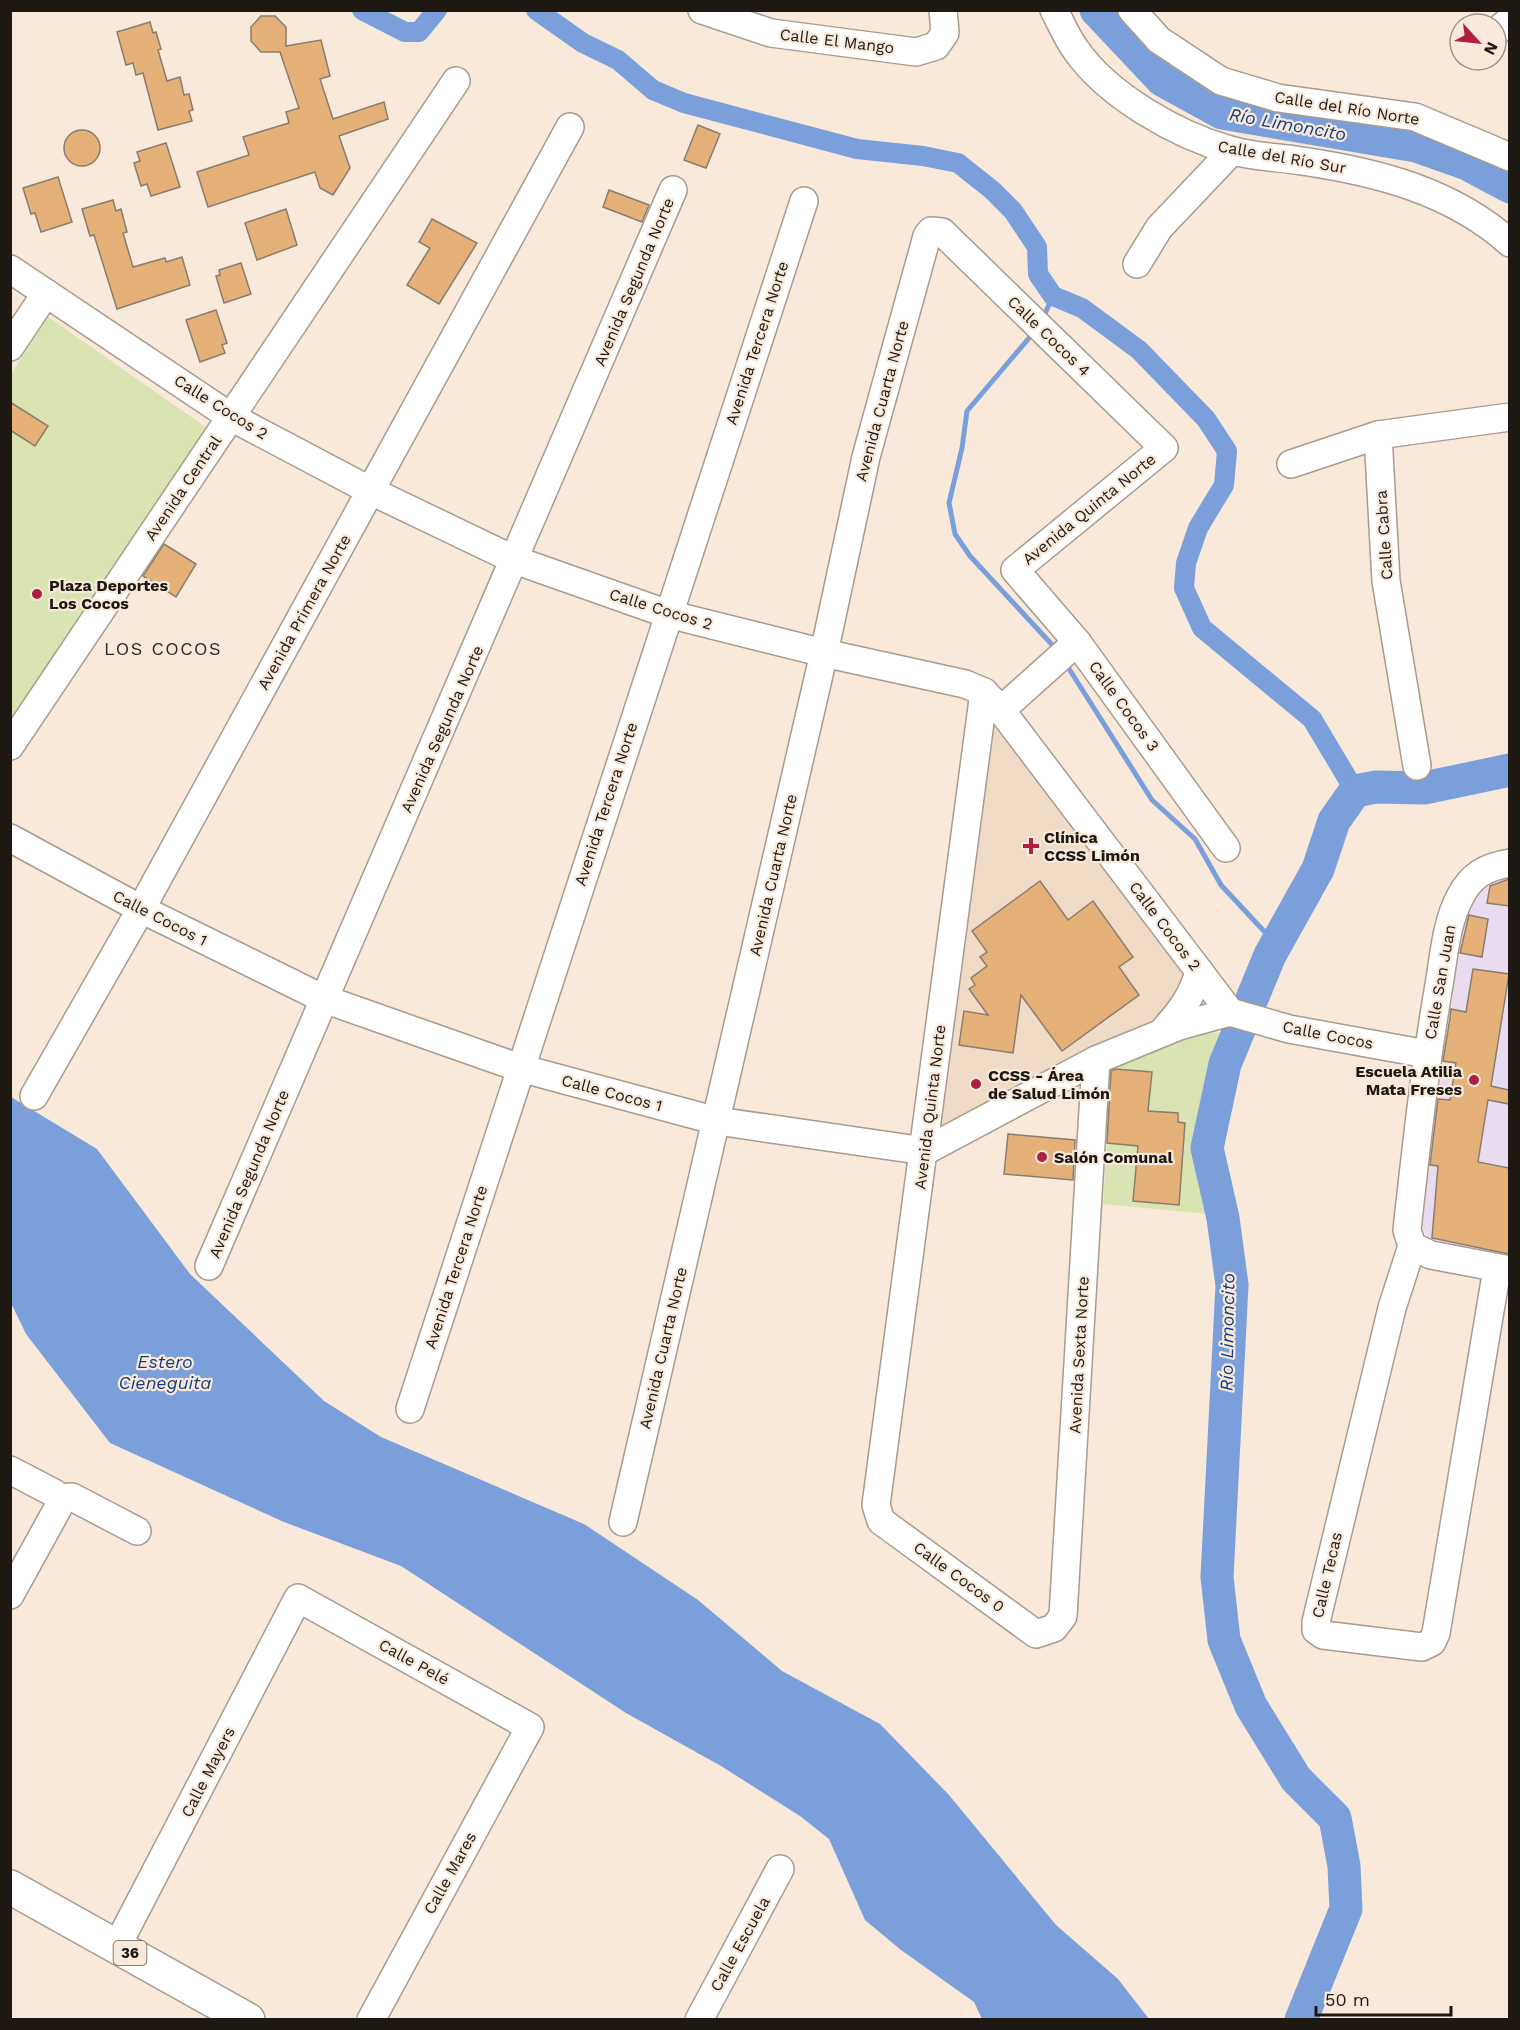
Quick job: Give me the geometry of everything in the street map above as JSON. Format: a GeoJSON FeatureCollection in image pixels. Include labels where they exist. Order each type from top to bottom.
{"type":"FeatureCollection","features":[{"type":"Feature","properties":{"kind":"main road","name":"36"},"geometry":{"type":"LineString","coordinates":[[10,1887],[248,2019]]}},
{"type":"Feature","properties":{"kind":"street","name":"Calle El Mango"},"geometry":{"type":"LineString","coordinates":[[702,10],[771,33],[916,52],[936,46],[945,33],[942,10]]}},
{"type":"Feature","properties":{"kind":"street","name":"Calle del Río Sur"},"geometry":{"type":"LineString","coordinates":[[1054,10],[1076,51],[1111,87],[1163,122],[1198,140],[1232,151],[1343,167],[1402,183],[1451,201],[1487,223],[1509,243]]}},
{"type":"Feature","properties":{"kind":"street","name":"Calle del Río Norte"},"geometry":{"type":"LineString","coordinates":[[1132,10],[1159,40],[1221,81],[1278,98],[1414,117],[1509,157]]}},
{"type":"Feature","properties":{"kind":"street","name":"Avenida Central"},"geometry":{"type":"LineString","coordinates":[[10,746],[456,81]]}},
{"type":"Feature","properties":{"kind":"street","name":"Avenida Primera Norte"},"geometry":{"type":"LineString","coordinates":[[34,1096],[141,909],[570,127]]}},
{"type":"Feature","properties":{"kind":"street"},"geometry":{"type":"LineString","coordinates":[[1137,264],[1159,228],[1232,151]]}},
{"type":"Feature","properties":{"kind":"street","name":"Avenida Segunda Norte"},"geometry":{"type":"LineString","coordinates":[[209,1266],[673,190]]}},
{"type":"Feature","properties":{"kind":"street","name":"Avenida Tercera Norte"},"geometry":{"type":"LineString","coordinates":[[410,1408],[804,201]]}},
{"type":"Feature","properties":{"kind":"street","name":"Calle Cocos 4"},"geometry":{"type":"LineString","coordinates":[[931,231],[942,232],[1164,448]]}},
{"type":"Feature","properties":{"kind":"street","name":"Avenida Cuarta Norte"},"geometry":{"type":"LineString","coordinates":[[623,1522],[824,653],[866,457],[927,236],[931,231]]}},
{"type":"Feature","properties":{"kind":"street","name":"Calle Cocos 2"},"geometry":{"type":"LineString","coordinates":[[10,269],[231,417],[371,491],[515,560],[668,614],[824,653],[965,684],[992,701],[1230,1012]]}},
{"type":"Feature","properties":{"kind":"street"},"geometry":{"type":"LineString","coordinates":[[10,346],[46,293]]}},
{"type":"Feature","properties":{"kind":"street"},"geometry":{"type":"LineString","coordinates":[[1291,464],[1377,435],[1509,417]]}},
{"type":"Feature","properties":{"kind":"street","name":"Calle Cabra"},"geometry":{"type":"LineString","coordinates":[[1377,435],[1386,581],[1417,766]]}},
{"type":"Feature","properties":{"kind":"street","name":"Avenida Quinta Norte"},"geometry":{"type":"LineString","coordinates":[[1015,570],[1164,448]]}},
{"type":"Feature","properties":{"kind":"street","name":"Calle Cocos 3"},"geometry":{"type":"LineString","coordinates":[[1015,570],[1077,642],[1226,848]]}},
{"type":"Feature","properties":{"kind":"street"},"geometry":{"type":"LineString","coordinates":[[992,701],[1077,642]]}},
{"type":"Feature","properties":{"kind":"street","name":"Avenida Quinta Norte"},"geometry":{"type":"LineString","coordinates":[[881,1521],[876,1505],[925,1151],[992,701]]}},
{"type":"Feature","properties":{"kind":"street","name":"Calle Cocos 1"},"geometry":{"type":"LineString","coordinates":[[10,838],[141,909],[324,999],[520,1068],[717,1121],[925,1151]]}},
{"type":"Feature","properties":{"kind":"street","name":"Calle San Juan"},"geometry":{"type":"LineString","coordinates":[[1412,1246],[1407,1230],[1427,1054],[1451,917],[1460,895],[1473,877],[1488,866],[1509,863]]}},
{"type":"Feature","properties":{"kind":"street"},"geometry":{"type":"LineString","coordinates":[[1163,1032],[1184,1007],[1195,987],[1199,971]]}},
{"type":"Feature","properties":{"kind":"street"},"geometry":{"type":"LineString","coordinates":[[925,1151],[1096,1060],[1163,1032],[1230,1012]]}},
{"type":"Feature","properties":{"kind":"street","name":"Calle Cocos"},"geometry":{"type":"LineString","coordinates":[[1230,1012],[1288,1029],[1427,1054]]}},
{"type":"Feature","properties":{"kind":"street","name":"Avenida Sexta Norte"},"geometry":{"type":"LineString","coordinates":[[1036,1634],[1054,1628],[1064,1616],[1096,1060]]}},
{"type":"Feature","properties":{"kind":"street"},"geometry":{"type":"LineString","coordinates":[[1412,1246],[1431,1255],[1503,1270]]}},
{"type":"Feature","properties":{"kind":"street","name":"Calle Tecas"},"geometry":{"type":"LineString","coordinates":[[1412,1246],[1392,1308],[1316,1622],[1316,1630],[1323,1635],[1422,1647],[1432,1642],[1436,1633],[1503,1270]]}},
{"type":"Feature","properties":{"kind":"street"},"geometry":{"type":"LineString","coordinates":[[10,1470],[54,1493],[59,1498],[72,1497],[137,1531]]}},
{"type":"Feature","properties":{"kind":"street"},"geometry":{"type":"LineString","coordinates":[[10,1595],[58,1508],[59,1498]]}},
{"type":"Feature","properties":{"kind":"street","name":"Calle Cocos 0"},"geometry":{"type":"LineString","coordinates":[[881,1521],[1036,1634]]}},
{"type":"Feature","properties":{"kind":"street","name":"Calle Pelé"},"geometry":{"type":"LineString","coordinates":[[298,1598],[530,1727]]}},
{"type":"Feature","properties":{"kind":"street","name":"Calle Mayers"},"geometry":{"type":"LineString","coordinates":[[117,1946],[298,1598]]}},
{"type":"Feature","properties":{"kind":"street","name":"Calle Mares"},"geometry":{"type":"LineString","coordinates":[[371,2019],[530,1727]]}},
{"type":"Feature","properties":{"kind":"street","name":"Calle Escuela"},"geometry":{"type":"LineString","coordinates":[[699,2019],[780,1869]]}},
{"type":"Feature","properties":{"kind":"shaded area","name":"Clínica CCSS Limón"},"geometry":{"type":"Polygon","coordinates":[[[991,721],[1185,972],[1172,1009],[936,1131],[991,721]]]}},
{"type":"Feature","properties":{"kind":"shaded area","name":"Escuela Atilia Mata Freses"},"geometry":{"type":"Polygon","coordinates":[[[1491,876],[1509,879],[1509,1256],[1431,1244],[1420,1222],[1465,914],[1491,876]]]}},
{"type":"Feature","properties":{"kind":"green space"},"geometry":{"type":"Polygon","coordinates":[[[48,317],[207,428],[11,721],[11,374],[48,317]]]}},
{"type":"Feature","properties":{"kind":"green space"},"geometry":{"type":"Polygon","coordinates":[[[1223,1032],[1196,1151],[1207,1214],[1103,1204],[1107,1143],[1132,1146],[1134,1130],[1108,1127],[1108,1110],[1140,1112],[1134,1201],[1179,1205],[1185,1123],[1148,1122],[1151,1072],[1111,1069],[1165,1044],[1223,1032]]]}},
{"type":"Feature","properties":{"kind":"water","name":"Estero Cieneguita"},"geometry":{"type":"Polygon","coordinates":[[[11,1097],[97,1149],[190,1274],[324,1401],[381,1437],[584,1524],[698,1600],[782,1671],[880,1724],[949,1795],[1056,1925],[1118,1979],[1149,2019],[982,2019],[974,2002],[901,1950],[865,1920],[829,1839],[800,1816],[721,1766],[626,1713],[401,1566],[284,1522],[110,1443],[26,1334],[11,1303],[11,1097]]]}},
{"type":"Feature","properties":{"kind":"building"},"geometry":{"type":"Polygon","coordinates":[[[261,16],[275,16],[286,27],[286,46],[321,40],[330,76],[320,79],[333,119],[384,102],[388,119],[339,136],[350,168],[333,195],[320,188],[315,172],[208,207],[197,172],[249,155],[243,137],[289,123],[286,112],[299,108],[280,52],[261,52],[251,41],[251,27],[261,16]]]}},
{"type":"Feature","properties":{"kind":"building"},"geometry":{"type":"Polygon","coordinates":[[[150,22],[161,49],[158,50],[167,81],[180,77],[184,95],[189,94],[193,110],[189,111],[192,121],[158,130],[143,73],[136,75],[133,63],[126,65],[117,32],[150,22]]]}},
{"type":"Feature","properties":{"kind":"building"},"geometry":{"type":"Polygon","coordinates":[[[698,125],[720,134],[706,168],[684,160],[698,125]]]}},
{"type":"Feature","properties":{"kind":"building"},"geometry":{"type":"Polygon","coordinates":[[[82,130],[95,135],[100,148],[95,161],[82,166],[69,161],[64,148],[69,135],[82,130]]]}},
{"type":"Feature","properties":{"kind":"building"},"geometry":{"type":"Polygon","coordinates":[[[166,143],[180,187],[151,196],[147,184],[141,186],[134,163],[140,161],[137,152],[166,143]]]}},
{"type":"Feature","properties":{"kind":"building"},"geometry":{"type":"Polygon","coordinates":[[[58,177],[72,222],[41,232],[35,213],[31,214],[23,188],[58,177]]]}},
{"type":"Feature","properties":{"kind":"building"},"geometry":{"type":"Polygon","coordinates":[[[609,190],[649,205],[642,222],[603,207],[609,190]]]}},
{"type":"Feature","properties":{"kind":"building"},"geometry":{"type":"Polygon","coordinates":[[[113,200],[116,211],[121,209],[127,232],[123,233],[133,267],[165,258],[166,262],[182,257],[190,285],[117,309],[94,235],[90,236],[82,209],[113,200]]]}},
{"type":"Feature","properties":{"kind":"building"},"geometry":{"type":"Polygon","coordinates":[[[286,209],[297,245],[257,260],[245,223],[286,209]]]}},
{"type":"Feature","properties":{"kind":"building"},"geometry":{"type":"Polygon","coordinates":[[[432,219],[477,243],[439,304],[407,285],[430,248],[419,242],[432,219]]]}},
{"type":"Feature","properties":{"kind":"building"},"geometry":{"type":"Polygon","coordinates":[[[241,263],[251,294],[224,303],[216,276],[220,275],[219,270],[241,263]]]}},
{"type":"Feature","properties":{"kind":"building"},"geometry":{"type":"Polygon","coordinates":[[[216,310],[227,343],[222,345],[225,353],[200,362],[186,320],[216,310]]]}},
{"type":"Feature","properties":{"kind":"building"},"geometry":{"type":"Polygon","coordinates":[[[10,402],[48,426],[35,446],[10,430],[10,402]]]}},
{"type":"Feature","properties":{"kind":"building"},"geometry":{"type":"Polygon","coordinates":[[[164,544],[196,564],[176,597],[143,576],[164,544]]]}},
{"type":"Feature","properties":{"kind":"building"},"geometry":{"type":"Polygon","coordinates":[[[1509,879],[1509,906],[1487,903],[1490,886],[1509,879]]]}},
{"type":"Feature","properties":{"kind":"building"},"geometry":{"type":"Polygon","coordinates":[[[1040,881],[1068,920],[1093,901],[1133,957],[1119,967],[1139,995],[1062,1051],[1021,995],[1013,1053],[959,1045],[964,1011],[988,1015],[969,989],[975,985],[971,978],[987,966],[980,957],[987,952],[972,931],[1040,881]]]}},
{"type":"Feature","properties":{"kind":"building"},"geometry":{"type":"Polygon","coordinates":[[[1469,915],[1488,919],[1482,957],[1460,953],[1469,915]]]}},
{"type":"Feature","properties":{"kind":"building","name":"Escuela Atilia Mata Freses"},"geometry":{"type":"Polygon","coordinates":[[[1473,969],[1509,974],[1491,1086],[1509,1090],[1509,1104],[1488,1100],[1478,1162],[1509,1168],[1509,1254],[1432,1238],[1438,1166],[1430,1165],[1438,1099],[1450,1100],[1456,1063],[1443,1061],[1451,1009],[1466,1012],[1473,969]]]}},
{"type":"Feature","properties":{"kind":"building"},"geometry":{"type":"Polygon","coordinates":[[[1115,1069],[1152,1072],[1148,1111],[1178,1113],[1178,1122],[1185,1123],[1179,1205],[1133,1201],[1138,1146],[1107,1143],[1111,1071],[1115,1069]]]}},
{"type":"Feature","properties":{"kind":"building","name":"Salón Comunal"},"geometry":{"type":"Polygon","coordinates":[[[1008,1134],[1075,1140],[1073,1180],[1004,1174],[1008,1134]]]}},
{"type":"Feature","properties":{"kind":"waterway"},"geometry":{"type":"LineString","coordinates":[[362,10],[405,32],[419,32],[437,10]]}},
{"type":"Feature","properties":{"kind":"waterway"},"geometry":{"type":"LineString","coordinates":[[536,10],[583,43],[618,60],[653,90],[684,103],[857,149],[923,156],[958,163],[992,190],[1013,211],[1037,247],[1038,274],[1053,296],[1082,308],[1139,350],[1206,419],[1227,451],[1224,485],[1198,528],[1186,563],[1184,588],[1202,628],[1312,719],[1355,791]]}},
{"type":"Feature","properties":{"kind":"waterway","name":"Río Limoncito"},"geometry":{"type":"LineString","coordinates":[[1096,10],[1162,80],[1222,113],[1416,146],[1467,164],[1510,187]]}},
{"type":"Feature","properties":{"kind":"waterway"},"geometry":{"type":"LineString","coordinates":[[1043,318],[1053,296]]}},
{"type":"Feature","properties":{"kind":"waterway"},"geometry":{"type":"LineString","coordinates":[[1035,331],[967,411],[962,448],[949,503],[955,534],[970,556],[1056,649]]}},
{"type":"Feature","properties":{"kind":"waterway"},"geometry":{"type":"LineString","coordinates":[[1066,664],[1152,800],[1195,839],[1221,885],[1276,944]]}},
{"type":"Feature","properties":{"kind":"waterway","name":"Río Limoncito"},"geometry":{"type":"LineString","coordinates":[[1301,2020],[1346,1909],[1344,1866],[1335,1818],[1296,1779],[1251,1706],[1224,1640],[1217,1577],[1232,1285],[1223,1218],[1207,1148],[1225,1064],[1270,955],[1318,869],[1334,821],[1355,791],[1376,787],[1424,788],[1510,770]]}},
{"type":"Feature","properties":{"kind":"place","name":"Plaza Deportes Los Cocos"},"geometry":{"type":"Point","coordinates":[37,594]}},
{"type":"Feature","properties":{"kind":"place","name":"Clínica CCSS Limón"},"geometry":{"type":"Point","coordinates":[1031,846]}},
{"type":"Feature","properties":{"kind":"place","name":"Escuela Atilia Mata Freses"},"geometry":{"type":"Point","coordinates":[1474,1080]}},
{"type":"Feature","properties":{"kind":"place","name":"CCSS - Área de Salud Limón"},"geometry":{"type":"Point","coordinates":[976,1084]}},
{"type":"Feature","properties":{"kind":"place","name":"Salón Comunal"},"geometry":{"type":"Point","coordinates":[1042,1157]}},
{"type":"Feature","properties":{"kind":"district","name":"LOS COCOS"},"geometry":{"type":"Point","coordinates":[163,648]}}]}
